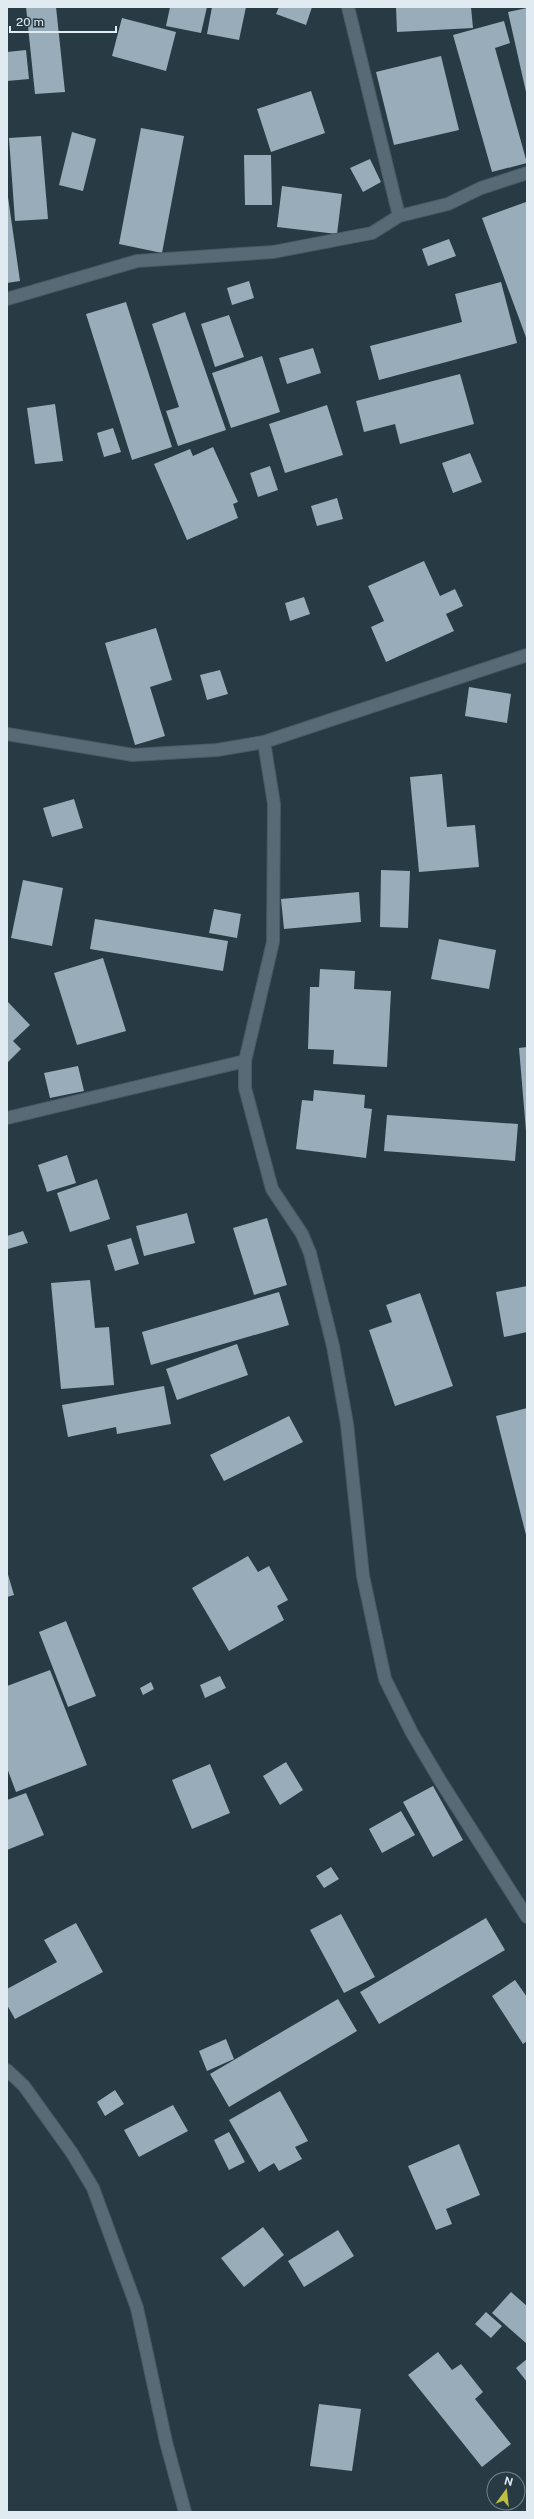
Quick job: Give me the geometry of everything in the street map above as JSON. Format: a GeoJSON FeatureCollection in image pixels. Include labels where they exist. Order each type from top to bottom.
{"type":"FeatureCollection","features":[{"type":"Feature","properties":{"kind":"street"},"geometry":{"type":"LineString","coordinates":[[348,7],[399,216]]}},
{"type":"Feature","properties":{"kind":"street"},"geometry":{"type":"LineString","coordinates":[[7,299],[137,261],[273,252],[372,233],[399,216],[448,204],[481,188],[527,173]]}},
{"type":"Feature","properties":{"kind":"street"},"geometry":{"type":"LineString","coordinates":[[7,734],[133,755],[217,750],[264,742],[527,655]]}},
{"type":"Feature","properties":{"kind":"street"},"geometry":{"type":"LineString","coordinates":[[264,742],[274,804],[273,942],[245,1061],[245,1088],[266,1174],[272,1189],[302,1234],[310,1253],[333,1346],[347,1424],[363,1576],[385,1679],[412,1733],[441,1782],[527,1917]]}},
{"type":"Feature","properties":{"kind":"street"},"geometry":{"type":"LineString","coordinates":[[7,1118],[245,1061]]}},
{"type":"Feature","properties":{"kind":"street"},"geometry":{"type":"LineString","coordinates":[[7,2070],[24,2086],[72,2154],[93,2188],[137,2308],[166,2442],[185,2512]]}},
{"type":"Feature","properties":{"kind":"building"},"geometry":{"type":"Polygon","coordinates":[[[26,7],[56,7],[65,92],[35,94],[26,7]]]}},
{"type":"Feature","properties":{"kind":"building"},"geometry":{"type":"Polygon","coordinates":[[[170,7],[207,7],[201,33],[166,26],[170,7]]]}},
{"type":"Feature","properties":{"kind":"building"},"geometry":{"type":"Polygon","coordinates":[[[212,7],[246,7],[239,40],[207,34],[212,7]]]}},
{"type":"Feature","properties":{"kind":"building"},"geometry":{"type":"Polygon","coordinates":[[[279,7],[312,7],[306,25],[276,14],[279,7]]]}},
{"type":"Feature","properties":{"kind":"building"},"geometry":{"type":"Polygon","coordinates":[[[396,7],[471,7],[473,28],[397,32],[396,7]]]}},
{"type":"Feature","properties":{"kind":"building"},"geometry":{"type":"Polygon","coordinates":[[[527,8],[527,92],[526,92],[508,12],[527,8]]]}},
{"type":"Feature","properties":{"kind":"building"},"geometry":{"type":"Polygon","coordinates":[[[122,18],[176,32],[166,71],[112,56],[122,18]]]}},
{"type":"Feature","properties":{"kind":"building"},"geometry":{"type":"Polygon","coordinates":[[[504,21],[510,43],[495,48],[527,163],[492,172],[453,35],[504,21]]]}},
{"type":"Feature","properties":{"kind":"building"},"geometry":{"type":"Polygon","coordinates":[[[26,50],[29,79],[7,81],[7,52],[26,50]]]}},
{"type":"Feature","properties":{"kind":"building"},"geometry":{"type":"Polygon","coordinates":[[[441,56],[459,130],[394,145],[376,72],[441,56]]]}},
{"type":"Feature","properties":{"kind":"building"},"geometry":{"type":"Polygon","coordinates":[[[311,91],[325,133],[271,152],[257,109],[311,91]]]}},
{"type":"Feature","properties":{"kind":"building"},"geometry":{"type":"Polygon","coordinates":[[[141,128],[184,136],[162,253],[119,244],[141,128]]]}},
{"type":"Feature","properties":{"kind":"building"},"geometry":{"type":"Polygon","coordinates":[[[72,132],[96,139],[83,191],[59,185],[72,132]]]}},
{"type":"Feature","properties":{"kind":"building"},"geometry":{"type":"Polygon","coordinates":[[[41,136],[48,219],[15,221],[9,138],[41,136]]]}},
{"type":"Feature","properties":{"kind":"building"},"geometry":{"type":"Polygon","coordinates":[[[244,155],[271,155],[272,205],[245,205],[244,155]]]}},
{"type":"Feature","properties":{"kind":"building"},"geometry":{"type":"Polygon","coordinates":[[[370,159],[381,182],[363,192],[350,168],[370,159]]]}},
{"type":"Feature","properties":{"kind":"building"},"geometry":{"type":"Polygon","coordinates":[[[282,186],[342,194],[337,234],[277,227],[282,186]]]}},
{"type":"Feature","properties":{"kind":"building"},"geometry":{"type":"Polygon","coordinates":[[[7,190],[20,281],[7,283],[7,190]]]}},
{"type":"Feature","properties":{"kind":"building"},"geometry":{"type":"Polygon","coordinates":[[[526,202],[527,205],[527,340],[482,218],[526,202]]]}},
{"type":"Feature","properties":{"kind":"building"},"geometry":{"type":"Polygon","coordinates":[[[449,239],[456,256],[428,266],[422,249],[449,239]]]}},
{"type":"Feature","properties":{"kind":"building"},"geometry":{"type":"Polygon","coordinates":[[[249,281],[254,298],[232,305],[227,288],[249,281]]]}},
{"type":"Feature","properties":{"kind":"building"},"geometry":{"type":"Polygon","coordinates":[[[501,282],[517,343],[379,380],[370,346],[462,322],[455,294],[501,282]]]}},
{"type":"Feature","properties":{"kind":"building"},"geometry":{"type":"Polygon","coordinates":[[[126,302],[172,447],[132,460],[86,314],[126,302]]]}},
{"type":"Feature","properties":{"kind":"building"},"geometry":{"type":"Polygon","coordinates":[[[185,312],[226,430],[178,446],[166,411],[179,407],[152,324],[185,312]]]}},
{"type":"Feature","properties":{"kind":"building"},"geometry":{"type":"Polygon","coordinates":[[[229,315],[244,357],[215,367],[201,324],[229,315]]]}},
{"type":"Feature","properties":{"kind":"building"},"geometry":{"type":"Polygon","coordinates":[[[313,348],[321,373],[287,384],[279,358],[313,348]]]}},
{"type":"Feature","properties":{"kind":"building"},"geometry":{"type":"Polygon","coordinates":[[[262,356],[280,412],[231,428],[212,373],[262,356]]]}},
{"type":"Feature","properties":{"kind":"building"},"geometry":{"type":"Polygon","coordinates":[[[460,374],[474,424],[400,444],[395,424],[364,432],[356,401],[460,374]]]}},
{"type":"Feature","properties":{"kind":"building"},"geometry":{"type":"Polygon","coordinates":[[[55,404],[63,461],[35,464],[27,408],[55,404]]]}},
{"type":"Feature","properties":{"kind":"building"},"geometry":{"type":"Polygon","coordinates":[[[327,405],[343,455],[285,473],[269,424],[327,405]]]}},
{"type":"Feature","properties":{"kind":"building"},"geometry":{"type":"Polygon","coordinates":[[[113,428],[121,452],[104,457],[97,433],[113,428]]]}},
{"type":"Feature","properties":{"kind":"building"},"geometry":{"type":"Polygon","coordinates":[[[213,447],[238,502],[233,504],[238,518],[187,540],[154,464],[190,449],[193,456],[213,447]]]}},
{"type":"Feature","properties":{"kind":"building"},"geometry":{"type":"Polygon","coordinates":[[[470,453],[482,482],[453,493],[442,463],[470,453]]]}},
{"type":"Feature","properties":{"kind":"building"},"geometry":{"type":"Polygon","coordinates":[[[270,466],[278,490],[258,497],[250,473],[270,466]]]}},
{"type":"Feature","properties":{"kind":"building"},"geometry":{"type":"Polygon","coordinates":[[[337,498],[343,519],[317,526],[311,506],[337,498]]]}},
{"type":"Feature","properties":{"kind":"building"},"geometry":{"type":"Polygon","coordinates":[[[424,561],[440,596],[455,589],[463,606],[446,614],[454,631],[386,662],[371,627],[384,621],[368,586],[424,561]]]}},
{"type":"Feature","properties":{"kind":"building"},"geometry":{"type":"Polygon","coordinates":[[[304,597],[310,614],[290,621],[285,603],[304,597]]]}},
{"type":"Feature","properties":{"kind":"building"},"geometry":{"type":"Polygon","coordinates":[[[156,628],[172,680],[150,687],[165,736],[135,745],[105,643],[156,628]]]}},
{"type":"Feature","properties":{"kind":"building"},"geometry":{"type":"Polygon","coordinates":[[[220,670],[228,694],[207,700],[200,675],[220,670]]]}},
{"type":"Feature","properties":{"kind":"building"},"geometry":{"type":"Polygon","coordinates":[[[469,687],[511,694],[507,723],[465,716],[469,687]]]}},
{"type":"Feature","properties":{"kind":"building"},"geometry":{"type":"Polygon","coordinates":[[[442,774],[447,827],[475,825],[479,867],[419,872],[410,777],[442,774]]]}},
{"type":"Feature","properties":{"kind":"building"},"geometry":{"type":"Polygon","coordinates":[[[74,799],[83,828],[52,837],[43,808],[74,799]]]}},
{"type":"Feature","properties":{"kind":"building"},"geometry":{"type":"Polygon","coordinates":[[[381,870],[410,871],[408,928],[380,927],[381,870]]]}},
{"type":"Feature","properties":{"kind":"building"},"geometry":{"type":"Polygon","coordinates":[[[23,880],[63,888],[52,946],[11,938],[23,880]]]}},
{"type":"Feature","properties":{"kind":"building"},"geometry":{"type":"Polygon","coordinates":[[[359,892],[361,922],[284,929],[281,899],[359,892]]]}},
{"type":"Feature","properties":{"kind":"building"},"geometry":{"type":"Polygon","coordinates":[[[214,909],[241,914],[237,938],[209,933],[214,909]]]}},
{"type":"Feature","properties":{"kind":"building"},"geometry":{"type":"Polygon","coordinates":[[[95,919],[228,941],[223,971],[90,949],[95,919]]]}},
{"type":"Feature","properties":{"kind":"building"},"geometry":{"type":"Polygon","coordinates":[[[439,939],[496,950],[489,989],[431,979],[439,939]]]}},
{"type":"Feature","properties":{"kind":"building"},"geometry":{"type":"Polygon","coordinates":[[[103,958],[126,1031],[77,1045],[54,973],[103,958]]]}},
{"type":"Feature","properties":{"kind":"building"},"geometry":{"type":"Polygon","coordinates":[[[320,969],[355,971],[354,989],[391,991],[387,1067],[333,1064],[334,1050],[308,1049],[310,987],[319,987],[320,969]]]}},
{"type":"Feature","properties":{"kind":"building"},"geometry":{"type":"Polygon","coordinates":[[[7,1001],[30,1025],[13,1041],[21,1049],[7,1063],[7,1001]]]}},
{"type":"Feature","properties":{"kind":"building"},"geometry":{"type":"Polygon","coordinates":[[[527,1047],[527,1131],[526,1131],[519,1048],[527,1047]]]}},
{"type":"Feature","properties":{"kind":"building"},"geometry":{"type":"Polygon","coordinates":[[[78,1066],[84,1091],[50,1098],[44,1073],[78,1066]]]}},
{"type":"Feature","properties":{"kind":"building"},"geometry":{"type":"Polygon","coordinates":[[[314,1090],[365,1095],[364,1108],[372,1109],[366,1158],[296,1149],[302,1100],[313,1101],[314,1090]]]}},
{"type":"Feature","properties":{"kind":"building"},"geometry":{"type":"Polygon","coordinates":[[[387,1115],[518,1124],[515,1161],[384,1151],[387,1115]]]}},
{"type":"Feature","properties":{"kind":"building"},"geometry":{"type":"Polygon","coordinates":[[[67,1155],[76,1183],[47,1192],[38,1165],[67,1155]]]}},
{"type":"Feature","properties":{"kind":"building"},"geometry":{"type":"Polygon","coordinates":[[[97,1179],[110,1219],[70,1232],[57,1193],[97,1179]]]}},
{"type":"Feature","properties":{"kind":"building"},"geometry":{"type":"Polygon","coordinates":[[[187,1213],[195,1243],[144,1256],[136,1226],[187,1213]]]}},
{"type":"Feature","properties":{"kind":"building"},"geometry":{"type":"Polygon","coordinates":[[[267,1218],[287,1285],[254,1295],[233,1228],[267,1218]]]}},
{"type":"Feature","properties":{"kind":"building"},"geometry":{"type":"Polygon","coordinates":[[[23,1231],[28,1243],[8,1249],[7,1236],[23,1231]]]}},
{"type":"Feature","properties":{"kind":"building"},"geometry":{"type":"Polygon","coordinates":[[[131,1238],[139,1264],[115,1271],[107,1245],[131,1238]]]}},
{"type":"Feature","properties":{"kind":"building"},"geometry":{"type":"Polygon","coordinates":[[[90,1280],[95,1328],[109,1327],[114,1385],[61,1389],[51,1283],[90,1280]]]}},
{"type":"Feature","properties":{"kind":"building"},"geometry":{"type":"Polygon","coordinates":[[[527,1286],[527,1332],[504,1337],[496,1292],[527,1286]]]}},
{"type":"Feature","properties":{"kind":"building"},"geometry":{"type":"Polygon","coordinates":[[[279,1292],[289,1325],[151,1365],[142,1332],[279,1292]]]}},
{"type":"Feature","properties":{"kind":"building"},"geometry":{"type":"Polygon","coordinates":[[[420,1293],[453,1386],[395,1406],[369,1330],[392,1322],[386,1305],[420,1293]]]}},
{"type":"Feature","properties":{"kind":"building"},"geometry":{"type":"Polygon","coordinates":[[[237,1344],[248,1375],[177,1400],[166,1369],[237,1344]]]}},
{"type":"Feature","properties":{"kind":"building"},"geometry":{"type":"Polygon","coordinates":[[[164,1386],[171,1424],[117,1434],[116,1427],[68,1437],[62,1405],[164,1386]]]}},
{"type":"Feature","properties":{"kind":"building"},"geometry":{"type":"Polygon","coordinates":[[[527,1408],[527,1535],[526,1535],[496,1416],[527,1408]]]}},
{"type":"Feature","properties":{"kind":"building"},"geometry":{"type":"Polygon","coordinates":[[[289,1416],[303,1442],[224,1481],[210,1455],[289,1416]]]}},
{"type":"Feature","properties":{"kind":"building"},"geometry":{"type":"Polygon","coordinates":[[[248,1556],[258,1572],[269,1566],[288,1600],[277,1606],[284,1620],[229,1651],[192,1588],[248,1556]]]}},
{"type":"Feature","properties":{"kind":"building"},"geometry":{"type":"Polygon","coordinates":[[[7,1571],[14,1595],[7,1597],[7,1571]]]}},
{"type":"Feature","properties":{"kind":"building"},"geometry":{"type":"Polygon","coordinates":[[[66,1621],[96,1696],[68,1707],[39,1632],[66,1621]]]}},
{"type":"Feature","properties":{"kind":"building"},"geometry":{"type":"Polygon","coordinates":[[[50,1670],[87,1765],[16,1792],[7,1768],[7,1686],[50,1670]]]}},
{"type":"Feature","properties":{"kind":"building"},"geometry":{"type":"Polygon","coordinates":[[[220,1676],[226,1688],[205,1698],[200,1685],[220,1676]]]}},
{"type":"Feature","properties":{"kind":"building"},"geometry":{"type":"Polygon","coordinates":[[[151,1682],[154,1689],[143,1695],[140,1688],[151,1682]]]}},
{"type":"Feature","properties":{"kind":"building"},"geometry":{"type":"Polygon","coordinates":[[[286,1762],[303,1790],[280,1805],[263,1776],[286,1762]]]}},
{"type":"Feature","properties":{"kind":"building"},"geometry":{"type":"Polygon","coordinates":[[[210,1764],[230,1813],[192,1829],[172,1780],[210,1764]]]}},
{"type":"Feature","properties":{"kind":"building"},"geometry":{"type":"Polygon","coordinates":[[[433,1786],[463,1840],[433,1857],[403,1802],[433,1786]]]}},
{"type":"Feature","properties":{"kind":"building"},"geometry":{"type":"Polygon","coordinates":[[[26,1793],[44,1835],[7,1850],[7,1800],[26,1793]]]}},
{"type":"Feature","properties":{"kind":"building"},"geometry":{"type":"Polygon","coordinates":[[[401,1811],[415,1835],[382,1853],[369,1829],[401,1811]]]}},
{"type":"Feature","properties":{"kind":"building"},"geometry":{"type":"Polygon","coordinates":[[[331,1867],[339,1879],[324,1888],[316,1876],[331,1867]]]}},
{"type":"Feature","properties":{"kind":"building"},"geometry":{"type":"Polygon","coordinates":[[[341,1914],[375,1977],[344,1993],[310,1930],[341,1914]]]}},
{"type":"Feature","properties":{"kind":"building"},"geometry":{"type":"Polygon","coordinates":[[[486,1918],[505,1950],[379,2024],[360,1992],[486,1918]]]}},
{"type":"Feature","properties":{"kind":"building"},"geometry":{"type":"Polygon","coordinates":[[[76,1923],[103,1972],[15,2019],[7,2005],[7,1989],[57,1962],[44,1940],[76,1923]]]}},
{"type":"Feature","properties":{"kind":"building"},"geometry":{"type":"Polygon","coordinates":[[[515,1980],[527,1997],[527,2041],[523,2044],[492,1996],[515,1980]]]}},
{"type":"Feature","properties":{"kind":"building"},"geometry":{"type":"Polygon","coordinates":[[[338,1999],[357,2031],[229,2107],[210,2074],[338,1999]]]}},
{"type":"Feature","properties":{"kind":"building"},"geometry":{"type":"Polygon","coordinates":[[[226,2039],[234,2059],[207,2071],[199,2051],[226,2039]]]}},
{"type":"Feature","properties":{"kind":"building"},"geometry":{"type":"Polygon","coordinates":[[[115,2090],[124,2104],[105,2116],[97,2102],[115,2090]]]}},
{"type":"Feature","properties":{"kind":"building"},"geometry":{"type":"Polygon","coordinates":[[[280,2091],[308,2141],[295,2147],[302,2159],[279,2171],[274,2163],[259,2172],[229,2120],[280,2091]]]}},
{"type":"Feature","properties":{"kind":"building"},"geometry":{"type":"Polygon","coordinates":[[[173,2105],[188,2131],[139,2157],[124,2130],[173,2105]]]}},
{"type":"Feature","properties":{"kind":"building"},"geometry":{"type":"Polygon","coordinates":[[[229,2132],[245,2162],[229,2170],[214,2140],[229,2132]]]}},
{"type":"Feature","properties":{"kind":"building"},"geometry":{"type":"Polygon","coordinates":[[[459,2144],[480,2195],[446,2209],[452,2224],[436,2230],[408,2166],[459,2144]]]}},
{"type":"Feature","properties":{"kind":"building"},"geometry":{"type":"Polygon","coordinates":[[[263,2227],[284,2255],[244,2287],[221,2258],[263,2227]]]}},
{"type":"Feature","properties":{"kind":"building"},"geometry":{"type":"Polygon","coordinates":[[[338,2230],[354,2256],[304,2287],[288,2261],[338,2230]]]}},
{"type":"Feature","properties":{"kind":"building"},"geometry":{"type":"Polygon","coordinates":[[[511,2292],[527,2306],[527,2344],[492,2313],[511,2292]]]}},
{"type":"Feature","properties":{"kind":"building"},"geometry":{"type":"Polygon","coordinates":[[[486,2312],[502,2326],[491,2338],[475,2324],[486,2312]]]}},
{"type":"Feature","properties":{"kind":"building"},"geometry":{"type":"Polygon","coordinates":[[[438,2352],[452,2370],[461,2364],[483,2392],[475,2399],[511,2444],[482,2467],[408,2375],[438,2352]]]}},
{"type":"Feature","properties":{"kind":"building"},"geometry":{"type":"Polygon","coordinates":[[[527,2359],[527,2382],[516,2368],[527,2359]]]}},
{"type":"Feature","properties":{"kind":"building"},"geometry":{"type":"Polygon","coordinates":[[[319,2404],[361,2409],[352,2471],[310,2466],[319,2404]]]}}]}
